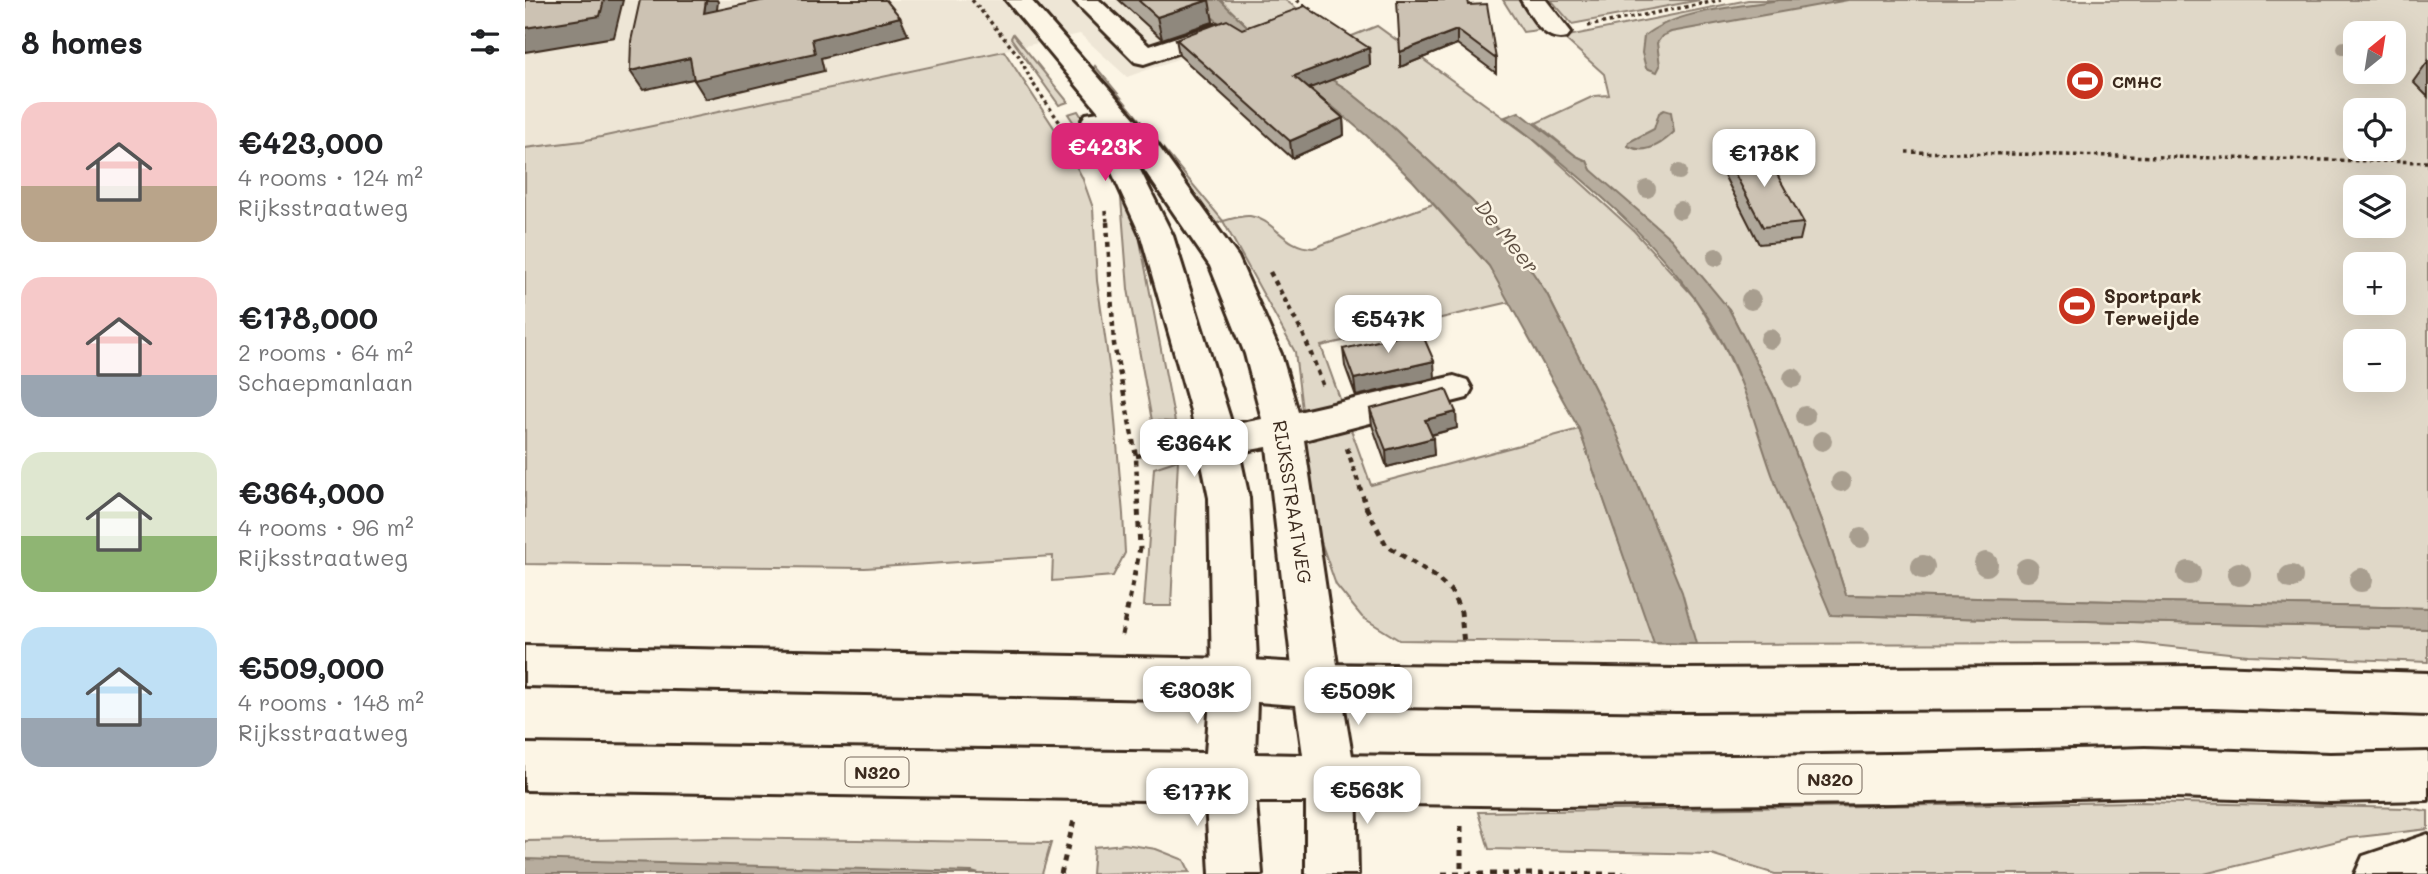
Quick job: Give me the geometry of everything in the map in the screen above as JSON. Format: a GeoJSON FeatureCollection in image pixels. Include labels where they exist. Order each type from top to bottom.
{"type":"FeatureCollection","features":[{"type":"Feature","properties":{"kind":"main road"},"geometry":{"type":"LineString","coordinates":[[1085,0],[1144,56],[1217,32]]}},
{"type":"Feature","properties":{"kind":"main road"},"geometry":{"type":"LineString","coordinates":[[1533,0],[1558,32]]}},
{"type":"Feature","properties":{"kind":"main road","name":"RIJKSSTRAATWEG"},"geometry":{"type":"LineString","coordinates":[[1018,5],[1146,149],[1226,265],[1263,354],[1285,431],[1331,779],[1332,874]]}},
{"type":"Feature","properties":{"kind":"main road","name":"RIJKSSTRAATWEG"},"geometry":{"type":"LineString","coordinates":[[1018,5],[1119,155],[1144,205],[1171,276],[1217,442],[1229,498],[1235,680],[1229,776],[1236,874]]}},
{"type":"Feature","properties":{"kind":"main road"},"geometry":{"type":"LineString","coordinates":[[1217,442],[1285,431],[1454,389]]}},
{"type":"Feature","properties":{"kind":"main road"},"geometry":{"type":"LineString","coordinates":[[525,666],[1235,680],[1464,689],[2212,687],[2428,694]]}},
{"type":"Feature","properties":{"kind":"main road","name":"N320"},"geometry":{"type":"LineString","coordinates":[[525,766],[1462,781],[1881,779],[2145,772],[2330,778],[2428,776]]}},
{"type":"Feature","properties":{"kind":"main road"},"geometry":{"type":"LineString","coordinates":[[2381,874],[2428,860]]}},
{"type":"Feature","properties":{"kind":"path"},"geometry":{"type":"LineString","coordinates":[[972,0],[1020,56],[1032,82],[1068,135]]}},
{"type":"Feature","properties":{"kind":"path"},"geometry":{"type":"LineString","coordinates":[[1297,0],[1329,22]]}},
{"type":"Feature","properties":{"kind":"path"},"geometry":{"type":"LineString","coordinates":[[1558,32],[1721,0]]}},
{"type":"Feature","properties":{"kind":"path"},"geometry":{"type":"LineString","coordinates":[[1906,152],[2428,162]]}},
{"type":"Feature","properties":{"kind":"path"},"geometry":{"type":"LineString","coordinates":[[1106,200],[1114,344],[1136,457],[1140,548],[1125,624],[1110,679]]}},
{"type":"Feature","properties":{"kind":"path"},"geometry":{"type":"LineString","coordinates":[[1337,419],[1382,541],[1401,557],[1441,579],[1457,596],[1463,621],[1464,689]]}},
{"type":"Feature","properties":{"kind":"path"},"geometry":{"type":"LineString","coordinates":[[1061,874],[1086,774]]}},
{"type":"Feature","properties":{"kind":"path"},"geometry":{"type":"LineString","coordinates":[[1461,873],[1462,781]]}},
{"type":"Feature","properties":{"kind":"path"},"geometry":{"type":"LineString","coordinates":[[1442,874],[1629,874]]}},
{"type":"Feature","properties":{"kind":"shaded area"},"geometry":{"type":"Polygon","coordinates":[[[525,0],[1193,0],[1236,38],[1127,77],[1080,34],[582,141],[525,148],[525,0]]]}},
{"type":"Feature","properties":{"kind":"shaded area"},"geometry":{"type":"Polygon","coordinates":[[[1193,0],[1220,0],[1249,28],[1345,88],[1387,122],[1472,201],[1523,258],[1547,294],[1614,427],[1682,592],[1696,644],[1654,643],[1579,429],[1489,266],[1413,181],[1367,136],[1333,107],[1236,38],[1193,0]]]}},
{"type":"Feature","properties":{"kind":"shaded area"},"geometry":{"type":"Polygon","coordinates":[[[1220,0],[1285,0],[1342,40],[1377,26],[1533,139],[1634,231],[1695,298],[1724,346],[1747,395],[1831,615],[2428,629],[2428,662],[2248,655],[2134,643],[1696,644],[1399,640],[1362,617],[1336,585],[1320,539],[1295,352],[1223,221],[1244,216],[1258,218],[1294,243],[1313,248],[1433,204],[1489,266],[1510,302],[1321,346],[1371,485],[1579,429],[1637,593],[1614,427],[1547,294],[1523,258],[1472,201],[1387,122],[1345,88],[1249,28],[1220,0]]]}},
{"type":"Feature","properties":{"kind":"shaded area"},"geometry":{"type":"Polygon","coordinates":[[[1503,0],[1524,0],[1546,29],[1523,32],[1503,0]]]}},
{"type":"Feature","properties":{"kind":"shaded area"},"geometry":{"type":"Polygon","coordinates":[[[1551,0],[1700,0],[1572,24],[1551,0]]]}},
{"type":"Feature","properties":{"kind":"shaded area","name":"Sportpark Terweijde"},"geometry":{"type":"Polygon","coordinates":[[[1748,0],[2428,0],[2428,608],[1846,595],[1823,523],[1773,395],[1729,309],[1591,170],[1587,161],[1576,156],[1536,123],[1594,96],[1609,95],[1604,74],[1563,37],[1748,0]]]}},
{"type":"Feature","properties":{"kind":"shaded area"},"geometry":{"type":"Polygon","coordinates":[[[1779,0],[1848,0],[1671,32],[1662,36],[1657,43],[1660,66],[1657,72],[1646,68],[1642,53],[1644,36],[1657,27],[1708,11],[1779,0]]]}},
{"type":"Feature","properties":{"kind":"shaded area"},"geometry":{"type":"Polygon","coordinates":[[[1013,34],[1068,102],[1059,105],[1011,38],[1013,34]]]}},
{"type":"Feature","properties":{"kind":"shaded area"},"geometry":{"type":"Polygon","coordinates":[[[1004,51],[1062,140],[1082,177],[1093,208],[1097,281],[1112,386],[1123,514],[1125,553],[1113,576],[1052,581],[1053,556],[865,568],[525,564],[525,148],[582,141],[1004,51]]]}},
{"type":"Feature","properties":{"kind":"shaded area"},"geometry":{"type":"Polygon","coordinates":[[[1095,66],[1223,221],[1212,225],[1090,73],[1095,66]]]}},
{"type":"Feature","properties":{"kind":"shaded area"},"geometry":{"type":"Polygon","coordinates":[[[1664,110],[1671,112],[1674,132],[1664,141],[1647,149],[1628,146],[1629,142],[1654,129],[1659,113],[1664,110]]]}},
{"type":"Feature","properties":{"kind":"shaded area"},"geometry":{"type":"Polygon","coordinates":[[[1078,111],[1115,171],[1109,175],[1068,114],[1078,111]]]}},
{"type":"Feature","properties":{"kind":"shaded area"},"geometry":{"type":"Polygon","coordinates":[[[1519,112],[1576,156],[1587,161],[1591,170],[1671,239],[1729,309],[1773,395],[1823,523],[1846,595],[2428,608],[2428,629],[1831,615],[1780,495],[1740,379],[1705,314],[1682,281],[1627,221],[1567,166],[1505,117],[1519,112]]]}},
{"type":"Feature","properties":{"kind":"shaded area"},"geometry":{"type":"Polygon","coordinates":[[[1121,198],[1132,199],[1175,422],[1152,421],[1128,289],[1121,198]]]}},
{"type":"Feature","properties":{"kind":"shaded area"},"geometry":{"type":"Polygon","coordinates":[[[1178,460],[1171,606],[1144,606],[1154,468],[1178,460]]]}},
{"type":"Feature","properties":{"kind":"shaded area"},"geometry":{"type":"Polygon","coordinates":[[[2138,802],[2407,808],[2428,811],[2428,829],[2350,838],[2204,874],[1775,874],[1711,854],[1489,849],[1478,812],[2138,802]]]}},
{"type":"Feature","properties":{"kind":"shaded area"},"geometry":{"type":"Polygon","coordinates":[[[718,838],[1051,843],[1042,874],[525,874],[525,841],[718,838]]]}},
{"type":"Feature","properties":{"kind":"shaded area"},"geometry":{"type":"Polygon","coordinates":[[[1124,844],[1156,849],[1184,860],[1190,872],[1092,874],[1094,847],[1124,844]]]}},
{"type":"Feature","properties":{"kind":"shaded area"},"geometry":{"type":"Polygon","coordinates":[[[525,859],[972,872],[979,874],[525,874],[525,859]]]}},
{"type":"Feature","properties":{"kind":"building"},"geometry":{"type":"Polygon","coordinates":[[[525,0],[604,0],[600,16],[525,28],[525,0]]]}},
{"type":"Feature","properties":{"kind":"building"},"geometry":{"type":"Polygon","coordinates":[[[640,0],[706,0],[704,13],[765,0],[886,0],[900,17],[812,39],[815,53],[694,80],[690,58],[630,71],[631,41],[640,0]]]}},
{"type":"Feature","properties":{"kind":"building"},"geometry":{"type":"Polygon","coordinates":[[[1138,0],[1209,0],[1157,17],[1138,0]]]}},
{"type":"Feature","properties":{"kind":"building"},"geometry":{"type":"Polygon","coordinates":[[[1397,0],[1468,0],[1469,5],[1487,4],[1496,59],[1457,30],[1400,52],[1397,0]]]}},
{"type":"Feature","properties":{"kind":"building"},"geometry":{"type":"Polygon","coordinates":[[[1305,6],[1369,48],[1294,76],[1343,118],[1290,141],[1176,39],[1227,20],[1242,29],[1305,6]]]}},
{"type":"Feature","properties":{"kind":"building"},"geometry":{"type":"Polygon","coordinates":[[[1764,151],[1804,223],[1763,227],[1725,155],[1764,151]]]}},
{"type":"Feature","properties":{"kind":"building"},"geometry":{"type":"Polygon","coordinates":[[[1421,331],[1434,361],[1354,379],[1343,349],[1421,331]]]}},
{"type":"Feature","properties":{"kind":"building"},"geometry":{"type":"Polygon","coordinates":[[[1446,389],[1456,412],[1425,420],[1433,438],[1386,450],[1370,409],[1446,389]]]}},
{"type":"Feature","properties":{"kind":"place","name":"CMHC"},"geometry":{"type":"Point","coordinates":[2085,81]}},
{"type":"Feature","properties":{"kind":"place","name":"Sportpark Terweijde"},"geometry":{"type":"Point","coordinates":[2077,306]}},
{"type":"Feature","properties":{"kind":"water label","name":"De Meer"},"geometry":{"type":"Point","coordinates":[1508,236]}}]}
